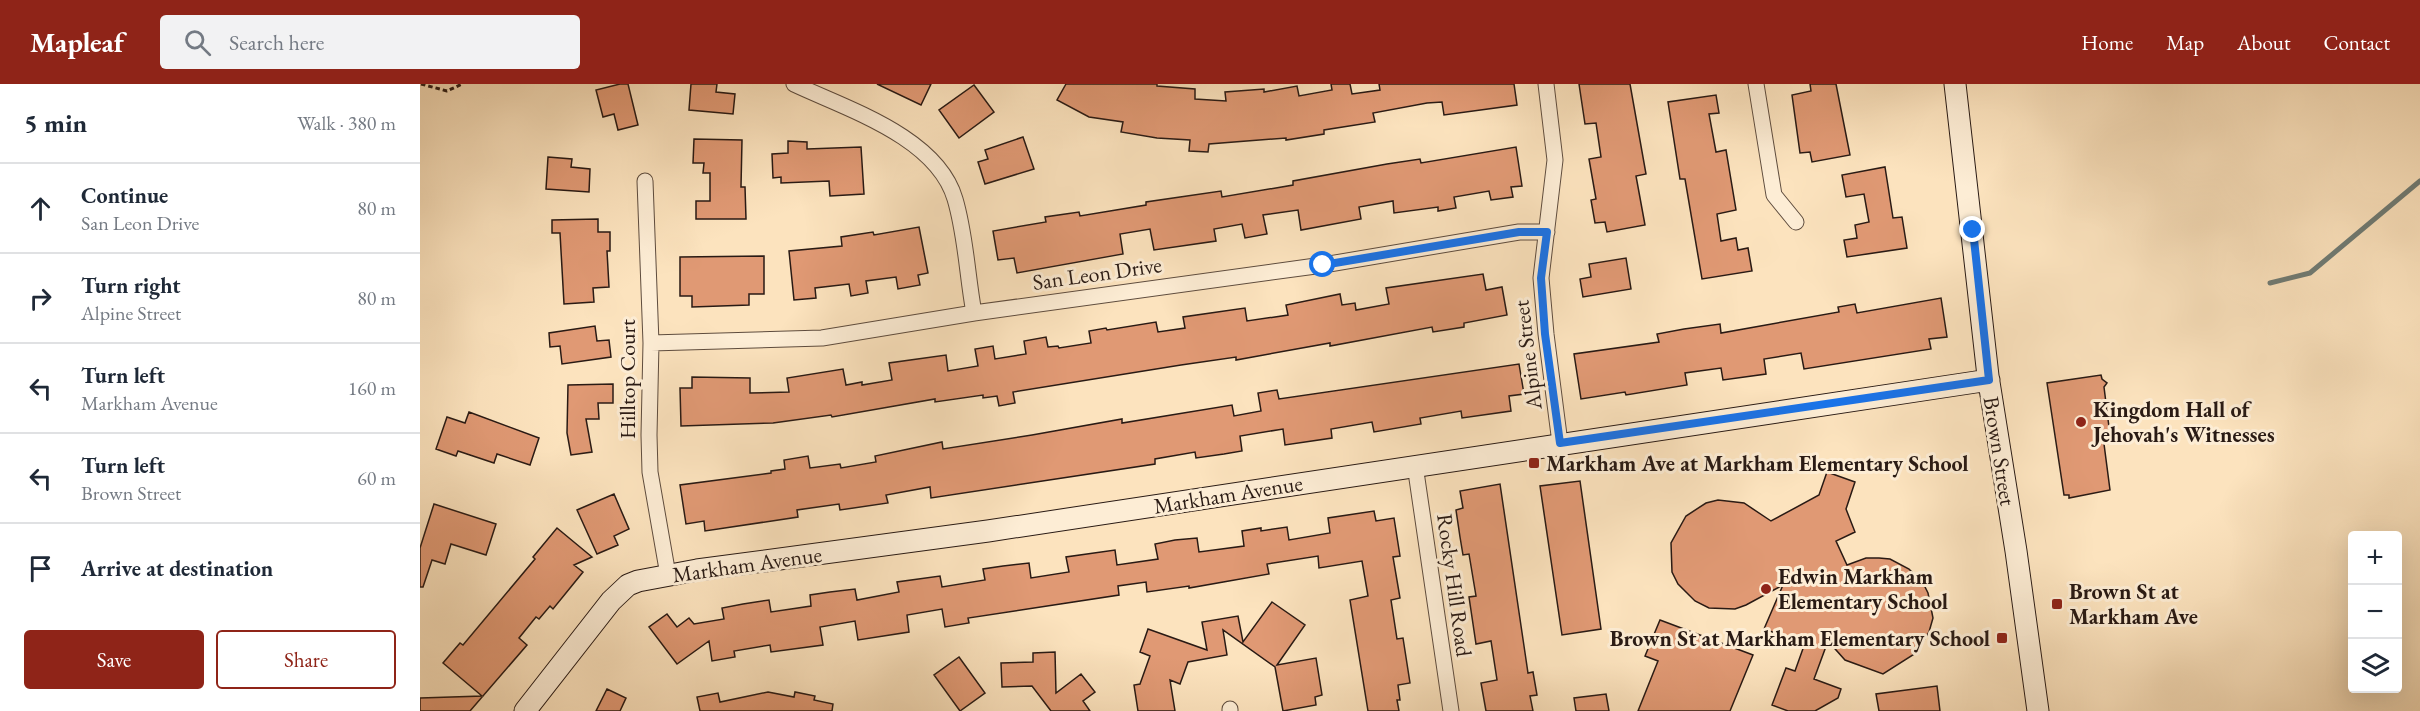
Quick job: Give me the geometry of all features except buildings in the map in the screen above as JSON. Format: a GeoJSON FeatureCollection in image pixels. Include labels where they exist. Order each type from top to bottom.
{"type":"FeatureCollection","features":[{"type":"Feature","properties":{"kind":"street"},"geometry":{"type":"LineString","coordinates":[[794,84],[909,141],[927,154],[943,173],[954,196],[961,223],[974,313]]}},
{"type":"Feature","properties":{"kind":"street","name":"Alpine Street"},"geometry":{"type":"LineString","coordinates":[[1546,84],[1555,160],[1541,278],[1545,334],[1560,443]]}},
{"type":"Feature","properties":{"kind":"street"},"geometry":{"type":"LineString","coordinates":[[1756,84],[1774,195],[1796,222]]}},
{"type":"Feature","properties":{"kind":"street","name":"Brown Street"},"geometry":{"type":"LineString","coordinates":[[1955,84],[1989,380],[2038,711]]}},
{"type":"Feature","properties":{"kind":"street","name":"Hilltop Court"},"geometry":{"type":"LineString","coordinates":[[645,182],[651,343],[648,435],[650,472],[668,575]]}},
{"type":"Feature","properties":{"kind":"street","name":"San Leon Drive"},"geometry":{"type":"LineString","coordinates":[[651,343],[822,338],[974,313],[1323,265],[1519,232],[1547,232]]}},
{"type":"Feature","properties":{"kind":"street","name":"Markham Avenue"},"geometry":{"type":"LineString","coordinates":[[525,711],[611,601],[628,585],[638,581],[988,531],[1989,380]]}},
{"type":"Feature","properties":{"kind":"street","name":"Rocky Hill Road"},"geometry":{"type":"LineString","coordinates":[[1414,465],[1451,711]]}},
{"type":"Feature","properties":{"kind":"path"},"geometry":{"type":"LineString","coordinates":[[422,84],[447,91],[462,84]]}},
{"type":"Feature","properties":{"kind":"waterway"},"geometry":{"type":"LineString","coordinates":[[2270,283],[2310,273],[2420,181]]}},
{"type":"Feature","properties":{"kind":"place","name":"Kingdom Hall of Jehovah's Witnesses"},"geometry":{"type":"Point","coordinates":[2081,422]}},
{"type":"Feature","properties":{"kind":"place","name":"Markham Ave at Markham Elementary School"},"geometry":{"type":"Point","coordinates":[1534,463]}},
{"type":"Feature","properties":{"kind":"place","name":"Edwin Markham Elementary School"},"geometry":{"type":"Point","coordinates":[1766,589]}},
{"type":"Feature","properties":{"kind":"place","name":"Brown St at Markham Ave"},"geometry":{"type":"Point","coordinates":[2057,604]}},
{"type":"Feature","properties":{"kind":"place","name":"Brown St at Markham Elementary School"},"geometry":{"type":"Point","coordinates":[2002,638]}},
{"type":"Feature","properties":{"kind":"route"},"geometry":{"type":"LineString","coordinates":[[1323,265],[1519,232],[1547,232],[1541,278],[1545,334],[1560,443],[1989,380],[1973,230]]}}]}
